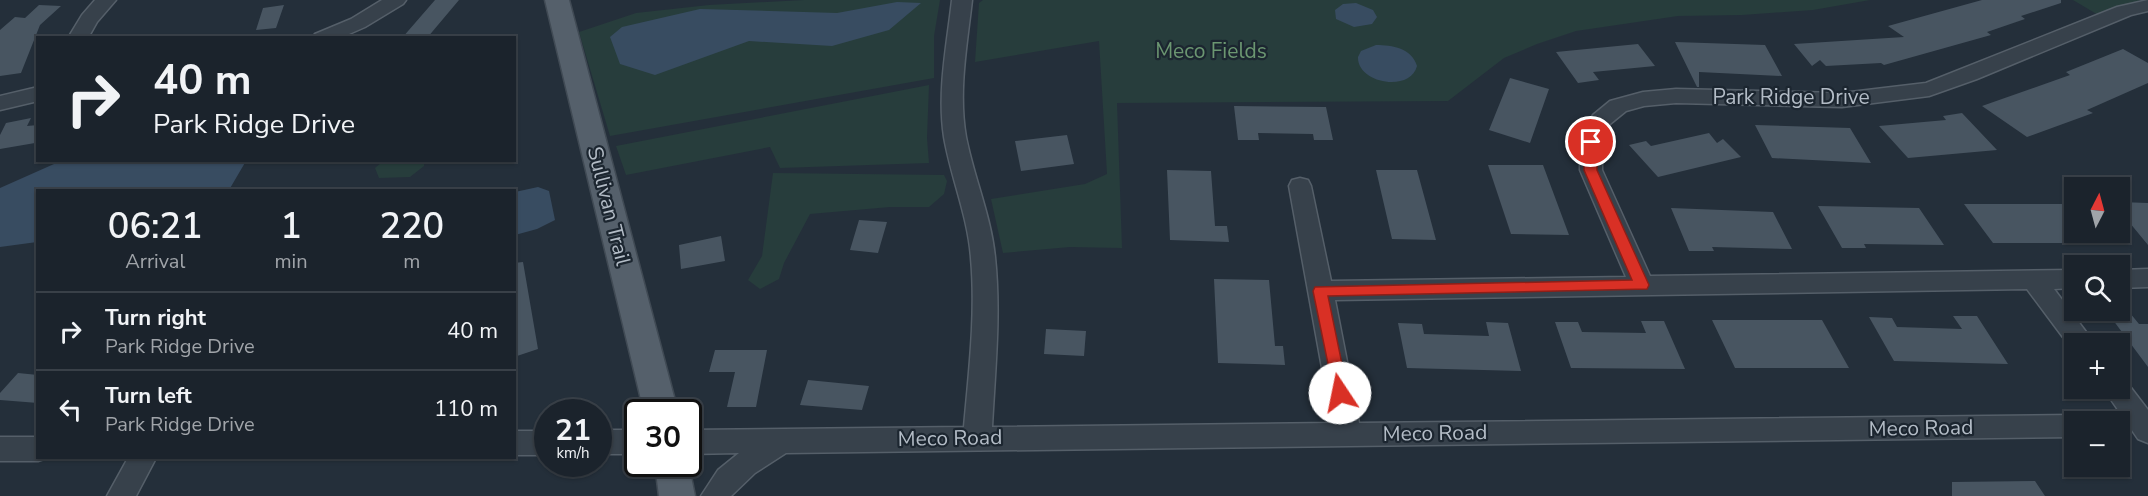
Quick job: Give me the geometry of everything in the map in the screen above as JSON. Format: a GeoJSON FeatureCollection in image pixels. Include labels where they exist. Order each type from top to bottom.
{"type":"FeatureCollection","features":[{"type":"Feature","properties":{"kind":"main road","name":"Sullivan Trail"},"geometry":{"type":"LineString","coordinates":[[557,0],[658,399]]}},
{"type":"Feature","properties":{"kind":"main road"},"geometry":{"type":"LineString","coordinates":[[674,477],[677,496]]}},
{"type":"Feature","properties":{"kind":"street"},"geometry":{"type":"LineString","coordinates":[[79,36],[89,19],[106,0]]}},
{"type":"Feature","properties":{"kind":"street"},"geometry":{"type":"LineString","coordinates":[[327,36],[358,23],[396,0]]}},
{"type":"Feature","properties":{"kind":"street"},"geometry":{"type":"LineString","coordinates":[[962,0],[952,101],[955,137],[973,202],[983,254],[984,307],[977,438]]}},
{"type":"Feature","properties":{"kind":"street","name":"Park Ridge Drive"},"geometry":{"type":"LineString","coordinates":[[1642,285],[1591,170],[1591,142],[1601,120],[1618,106],[1643,99],[1676,96],[1842,100],[1929,89],[2124,11],[2148,5]]}},
{"type":"Feature","properties":{"kind":"street"},"geometry":{"type":"LineString","coordinates":[[0,102],[36,94]]}},
{"type":"Feature","properties":{"kind":"street"},"geometry":{"type":"LineString","coordinates":[[1300,186],[1348,434]]}},
{"type":"Feature","properties":{"kind":"street"},"geometry":{"type":"LineString","coordinates":[[2130,279],[2148,278]]}},
{"type":"Feature","properties":{"kind":"street"},"geometry":{"type":"LineString","coordinates":[[1320,291],[2064,279]]}},
{"type":"Feature","properties":{"kind":"street"},"geometry":{"type":"LineString","coordinates":[[2034,280],[2074,333]]}},
{"type":"Feature","properties":{"kind":"street"},"geometry":{"type":"LineString","coordinates":[[2123,399],[2140,427]]}},
{"type":"Feature","properties":{"kind":"street","name":"Meco Road"},"geometry":{"type":"LineString","coordinates":[[702,442],[2064,426]]}},
{"type":"Feature","properties":{"kind":"street"},"geometry":{"type":"LineString","coordinates":[[715,496],[719,489],[746,463],[783,440]]}},
{"type":"Feature","properties":{"kind":"street"},"geometry":{"type":"LineString","coordinates":[[516,443],[534,443]]}},
{"type":"Feature","properties":{"kind":"street"},"geometry":{"type":"LineString","coordinates":[[0,449],[36,449]]}},
{"type":"Feature","properties":{"kind":"street"},"geometry":{"type":"LineString","coordinates":[[120,496],[141,459]]}},
{"type":"Feature","properties":{"kind":"green space"},"geometry":{"type":"Polygon","coordinates":[[[804,0],[940,0],[934,36],[934,78],[610,136],[579,32],[636,13],[709,5],[804,0]]]}},
{"type":"Feature","properties":{"kind":"green space","name":"Meco Fields"},"geometry":{"type":"Polygon","coordinates":[[[983,0],[1870,0],[1813,10],[1742,15],[1678,16],[1576,31],[1504,58],[1448,101],[1117,103],[1122,248],[1070,247],[1003,253],[991,199],[1085,184],[1107,174],[1099,41],[975,62],[979,3],[983,0]]]}},
{"type":"Feature","properties":{"kind":"green space"},"geometry":{"type":"Polygon","coordinates":[[[2073,0],[2138,0],[2145,5],[2105,19],[2073,0]]]}},
{"type":"Feature","properties":{"kind":"green space"},"geometry":{"type":"Polygon","coordinates":[[[929,85],[927,138],[929,163],[780,168],[770,147],[626,175],[616,146],[929,85]]]}},
{"type":"Feature","properties":{"kind":"green space"},"geometry":{"type":"Polygon","coordinates":[[[382,162],[424,162],[424,166],[410,177],[379,178],[375,168],[382,162]]]}},
{"type":"Feature","properties":{"kind":"green space"},"geometry":{"type":"Polygon","coordinates":[[[773,173],[944,175],[947,181],[944,194],[929,207],[890,207],[810,214],[784,263],[779,279],[760,289],[748,280],[762,256],[773,173]]]}},
{"type":"Feature","properties":{"kind":"water"},"geometry":{"type":"Polygon","coordinates":[[[897,2],[921,3],[889,30],[832,46],[749,41],[655,75],[620,64],[610,37],[622,27],[700,9],[837,13],[897,2]]]}},
{"type":"Feature","properties":{"kind":"water"},"geometry":{"type":"Polygon","coordinates":[[[1356,3],[1373,10],[1377,17],[1372,24],[1354,27],[1336,19],[1335,10],[1343,4],[1356,3]]]}},
{"type":"Feature","properties":{"kind":"water"},"geometry":{"type":"Polygon","coordinates":[[[1376,45],[1395,47],[1411,55],[1417,66],[1412,74],[1405,80],[1395,82],[1374,78],[1366,73],[1360,66],[1358,57],[1361,51],[1376,45]]]}},
{"type":"Feature","properties":{"kind":"water"},"geometry":{"type":"Polygon","coordinates":[[[61,162],[245,162],[230,189],[36,189],[36,242],[0,247],[0,188],[61,162]]]}},
{"type":"Feature","properties":{"kind":"water"},"geometry":{"type":"Polygon","coordinates":[[[538,187],[549,191],[555,220],[537,229],[516,235],[516,192],[538,187]]]}},
{"type":"Feature","properties":{"kind":"building"},"geometry":{"type":"Polygon","coordinates":[[[435,0],[459,0],[429,36],[404,36],[435,0]]]}},
{"type":"Feature","properties":{"kind":"building"},"geometry":{"type":"Polygon","coordinates":[[[1982,0],[2061,0],[2061,3],[2021,16],[2025,19],[1987,32],[1991,35],[1884,65],[1881,63],[1826,66],[1820,60],[1812,66],[1794,44],[1904,37],[1888,26],[1982,0]]]}},
{"type":"Feature","properties":{"kind":"building"},"geometry":{"type":"Polygon","coordinates":[[[39,5],[61,6],[40,25],[21,73],[0,76],[0,30],[15,17],[25,18],[39,5]]]}},
{"type":"Feature","properties":{"kind":"building"},"geometry":{"type":"Polygon","coordinates":[[[284,5],[276,28],[256,30],[263,8],[284,5]]]}},
{"type":"Feature","properties":{"kind":"building"},"geometry":{"type":"Polygon","coordinates":[[[1675,42],[1765,45],[1782,76],[1699,72],[1699,87],[1697,87],[1675,42]]]}},
{"type":"Feature","properties":{"kind":"building"},"geometry":{"type":"Polygon","coordinates":[[[1638,44],[1655,66],[1593,72],[1599,80],[1578,83],[1556,52],[1638,44]]]}},
{"type":"Feature","properties":{"kind":"building"},"geometry":{"type":"Polygon","coordinates":[[[2123,49],[2148,63],[2148,83],[2087,110],[2093,113],[2027,137],[1982,106],[2070,75],[2066,72],[2123,49]]]}},
{"type":"Feature","properties":{"kind":"building"},"geometry":{"type":"Polygon","coordinates":[[[1510,78],[1549,89],[1530,143],[1489,130],[1510,78]]]}},
{"type":"Feature","properties":{"kind":"building"},"geometry":{"type":"Polygon","coordinates":[[[1234,106],[1326,107],[1333,140],[1314,140],[1313,134],[1258,133],[1259,140],[1238,140],[1234,106]]]}},
{"type":"Feature","properties":{"kind":"building"},"geometry":{"type":"Polygon","coordinates":[[[1962,113],[1997,150],[1908,158],[1879,126],[1946,120],[1943,116],[1962,113]]]}},
{"type":"Feature","properties":{"kind":"building"},"geometry":{"type":"Polygon","coordinates":[[[31,118],[27,126],[36,125],[35,143],[0,149],[0,135],[6,123],[31,118]]]}},
{"type":"Feature","properties":{"kind":"building"},"geometry":{"type":"Polygon","coordinates":[[[1755,125],[1850,128],[1871,163],[1772,158],[1755,125]]]}},
{"type":"Feature","properties":{"kind":"building"},"geometry":{"type":"Polygon","coordinates":[[[1709,133],[1717,143],[1723,139],[1741,157],[1658,177],[1629,145],[1646,141],[1651,146],[1709,133]]]}},
{"type":"Feature","properties":{"kind":"building"},"geometry":{"type":"Polygon","coordinates":[[[1067,135],[1074,164],[1021,171],[1015,141],[1067,135]]]}},
{"type":"Feature","properties":{"kind":"building"},"geometry":{"type":"Polygon","coordinates":[[[1488,165],[1543,165],[1569,235],[1511,234],[1488,165]]]}},
{"type":"Feature","properties":{"kind":"building"},"geometry":{"type":"Polygon","coordinates":[[[1167,170],[1211,171],[1215,226],[1227,226],[1229,242],[1170,240],[1167,170]]]}},
{"type":"Feature","properties":{"kind":"building"},"geometry":{"type":"Polygon","coordinates":[[[1376,170],[1417,170],[1436,240],[1392,239],[1376,170]]]}},
{"type":"Feature","properties":{"kind":"building"},"geometry":{"type":"Polygon","coordinates":[[[2130,202],[2148,203],[2148,245],[2130,223],[2130,202]]]}},
{"type":"Feature","properties":{"kind":"building"},"geometry":{"type":"Polygon","coordinates":[[[1964,204],[2064,204],[2064,243],[1993,243],[1964,204]]]}},
{"type":"Feature","properties":{"kind":"building"},"geometry":{"type":"Polygon","coordinates":[[[1818,206],[1919,208],[1944,245],[1864,244],[1866,248],[1842,248],[1818,206]]]}},
{"type":"Feature","properties":{"kind":"building"},"geometry":{"type":"Polygon","coordinates":[[[1671,208],[1773,212],[1792,249],[1712,247],[1714,251],[1689,251],[1671,208]]]}},
{"type":"Feature","properties":{"kind":"building"},"geometry":{"type":"Polygon","coordinates":[[[859,220],[887,222],[878,253],[850,250],[859,220]]]}},
{"type":"Feature","properties":{"kind":"building"},"geometry":{"type":"Polygon","coordinates":[[[721,236],[725,261],[681,269],[679,245],[721,236]]]}},
{"type":"Feature","properties":{"kind":"building"},"geometry":{"type":"Polygon","coordinates":[[[523,262],[538,349],[516,356],[516,263],[523,262]]]}},
{"type":"Feature","properties":{"kind":"building"},"geometry":{"type":"Polygon","coordinates":[[[1214,279],[1269,280],[1275,346],[1283,346],[1285,365],[1218,363],[1214,279]]]}},
{"type":"Feature","properties":{"kind":"building"},"geometry":{"type":"Polygon","coordinates":[[[2130,313],[2139,324],[2148,324],[2148,367],[2130,343],[2130,333],[2123,333],[2114,321],[2130,321],[2130,313]]]}},
{"type":"Feature","properties":{"kind":"building"},"geometry":{"type":"Polygon","coordinates":[[[1953,316],[1977,316],[2008,364],[1894,361],[1869,317],[1892,318],[1897,327],[1962,329],[1953,316]]]}},
{"type":"Feature","properties":{"kind":"building"},"geometry":{"type":"Polygon","coordinates":[[[1712,320],[1822,320],[1849,368],[1735,368],[1712,320]]]}},
{"type":"Feature","properties":{"kind":"building"},"geometry":{"type":"Polygon","coordinates":[[[1641,321],[1664,321],[1685,369],[1571,368],[1555,322],[1578,322],[1582,332],[1646,333],[1641,321]]]}},
{"type":"Feature","properties":{"kind":"building"},"geometry":{"type":"Polygon","coordinates":[[[1486,322],[1508,323],[1521,371],[1407,368],[1398,323],[1422,324],[1424,334],[1489,336],[1486,322]]]}},
{"type":"Feature","properties":{"kind":"building"},"geometry":{"type":"Polygon","coordinates":[[[1046,329],[1086,331],[1084,356],[1044,354],[1046,329]]]}},
{"type":"Feature","properties":{"kind":"building"},"geometry":{"type":"Polygon","coordinates":[[[715,350],[767,350],[756,407],[727,407],[735,372],[709,372],[715,350]]]}},
{"type":"Feature","properties":{"kind":"building"},"geometry":{"type":"Polygon","coordinates":[[[18,373],[36,375],[36,403],[0,400],[0,393],[18,373]]]}},
{"type":"Feature","properties":{"kind":"building"},"geometry":{"type":"Polygon","coordinates":[[[808,380],[869,386],[862,410],[800,405],[808,380]]]}},
{"type":"Feature","properties":{"kind":"building"},"geometry":{"type":"Polygon","coordinates":[[[2035,481],[2045,496],[1952,496],[1952,482],[2035,481]]]}},
{"type":"Feature","properties":{"kind":"route"},"geometry":{"type":"LineString","coordinates":[[1340,393],[1320,291],[1642,285],[1591,170],[1591,142]]}}]}
